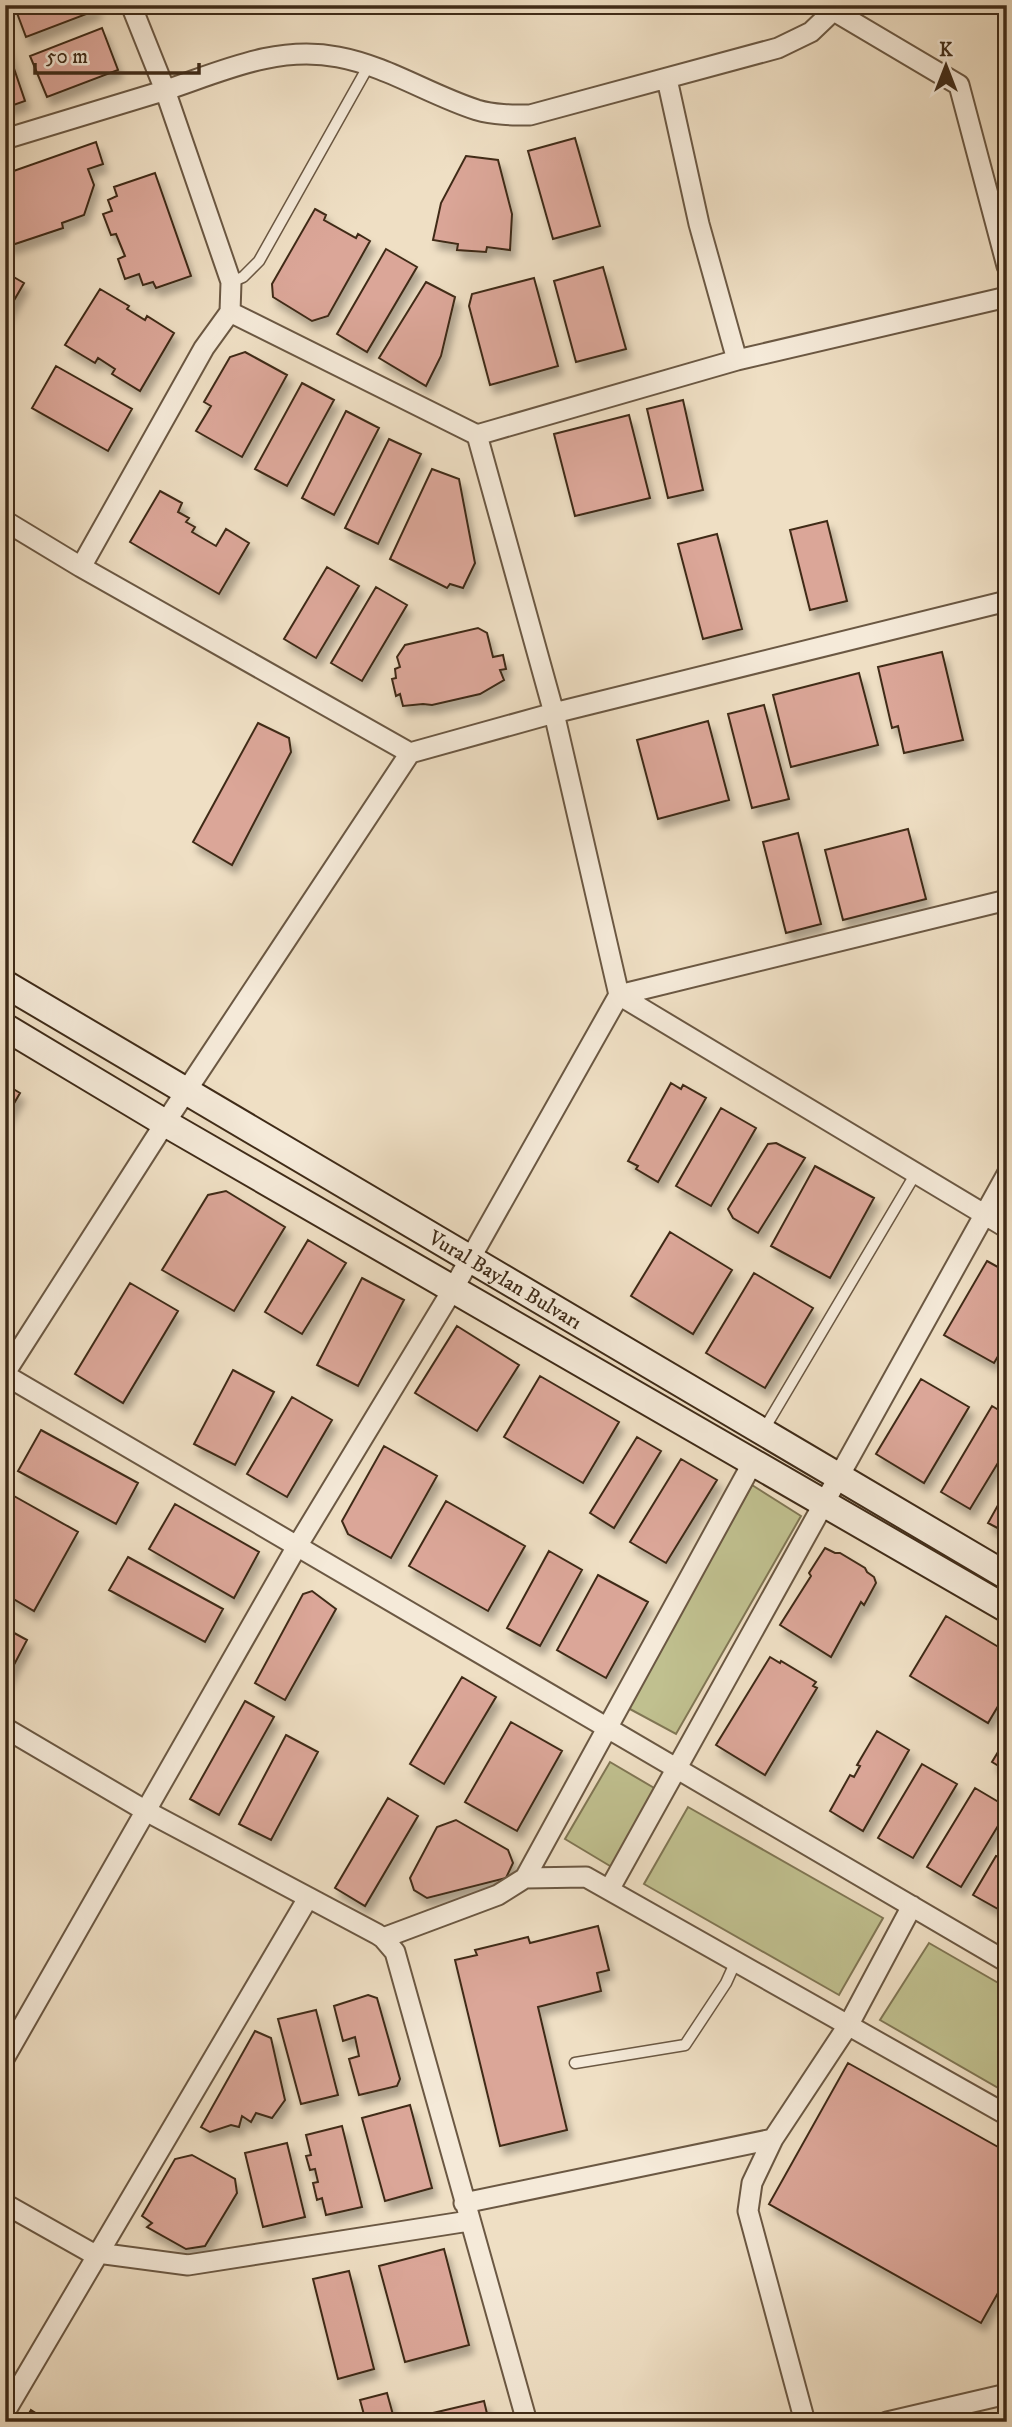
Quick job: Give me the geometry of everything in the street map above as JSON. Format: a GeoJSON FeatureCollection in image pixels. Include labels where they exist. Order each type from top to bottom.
{"type":"FeatureCollection","features":[{"type":"Feature","properties":{"kind":"main road","name":"Vural Baylan Bulvarı"},"geometry":{"type":"LineString","coordinates":[[5,984],[1007,1576]]}},
{"type":"Feature","properties":{"kind":"main road","name":"Vural Baylan Bulvarı"},"geometry":{"type":"LineString","coordinates":[[5,1027],[165,1123],[1007,1609]]}},
{"type":"Feature","properties":{"kind":"street"},"geometry":{"type":"LineString","coordinates":[[81,567],[204,348],[230,312],[231,282],[165,90],[131,5]]}},
{"type":"Feature","properties":{"kind":"street"},"geometry":{"type":"LineString","coordinates":[[5,139],[252,60],[282,54],[310,53],[340,57],[369,65],[479,111],[503,115],[530,115],[778,48],[811,32],[831,7],[959,85],[1007,267]]}},
{"type":"Feature","properties":{"kind":"street"},"geometry":{"type":"LineString","coordinates":[[667,79],[699,225],[737,360]]}},
{"type":"Feature","properties":{"kind":"street"},"geometry":{"type":"LineString","coordinates":[[230,312],[477,435],[737,360],[1007,297]]}},
{"type":"Feature","properties":{"kind":"street"},"geometry":{"type":"LineString","coordinates":[[5,2057],[296,1548],[471,1259],[619,996],[554,712],[477,435]]}},
{"type":"Feature","properties":{"kind":"street"},"geometry":{"type":"LineString","coordinates":[[5,521],[81,567],[410,753]]}},
{"type":"Feature","properties":{"kind":"street"},"geometry":{"type":"LineString","coordinates":[[1007,601],[554,712],[410,753],[165,1123],[5,1374],[296,1548],[1007,1962]]}},
{"type":"Feature","properties":{"kind":"street"},"geometry":{"type":"LineString","coordinates":[[619,996],[1007,900]]}},
{"type":"Feature","properties":{"kind":"street"},"geometry":{"type":"LineString","coordinates":[[619,996],[1007,1228]]}},
{"type":"Feature","properties":{"kind":"street"},"geometry":{"type":"LineString","coordinates":[[609,1890],[1007,1174]]}},
{"type":"Feature","properties":{"kind":"street"},"geometry":{"type":"LineString","coordinates":[[383,1938],[498,1895],[525,1878],[753,1462]]}},
{"type":"Feature","properties":{"kind":"street"},"geometry":{"type":"LineString","coordinates":[[5,1728],[146,1811],[383,1938],[395,1952],[527,2422]]}},
{"type":"Feature","properties":{"kind":"street"},"geometry":{"type":"LineString","coordinates":[[525,1878],[586,1877],[1007,2115]]}},
{"type":"Feature","properties":{"kind":"street"},"geometry":{"type":"LineString","coordinates":[[5,2413],[308,1898]]}},
{"type":"Feature","properties":{"kind":"street"},"geometry":{"type":"LineString","coordinates":[[805,2422],[748,2211],[752,2183],[773,2139],[849,2024],[912,1906]]}},
{"type":"Feature","properties":{"kind":"street"},"geometry":{"type":"LineString","coordinates":[[5,2204],[90,2252],[188,2266],[466,2212],[773,2139]]}},
{"type":"Feature","properties":{"kind":"street"},"geometry":{"type":"LineString","coordinates":[[887,2422],[1007,2394]]}},
{"type":"Feature","properties":{"kind":"lane"},"geometry":{"type":"LineString","coordinates":[[231,282],[243,277],[260,261],[369,65]]}},
{"type":"Feature","properties":{"kind":"lane"},"geometry":{"type":"LineString","coordinates":[[762,1431],[916,1173]]}},
{"type":"Feature","properties":{"kind":"lane"},"geometry":{"type":"LineString","coordinates":[[575,2063],[685,2045],[726,1983],[736,1961]]}},
{"type":"Feature","properties":{"kind":"green space"},"geometry":{"type":"Polygon","coordinates":[[[752,1485],[801,1516],[676,1734],[628,1708],[752,1485]]]}},
{"type":"Feature","properties":{"kind":"green space"},"geometry":{"type":"Polygon","coordinates":[[[610,1762],[661,1792],[615,1869],[565,1839],[610,1762]]]}},
{"type":"Feature","properties":{"kind":"green space"},"geometry":{"type":"Polygon","coordinates":[[[688,1807],[883,1918],[839,1995],[644,1884],[688,1807]]]}},
{"type":"Feature","properties":{"kind":"green space"},"geometry":{"type":"Polygon","coordinates":[[[929,1943],[1007,1988],[1007,2093],[880,2020],[929,1943]]]}},
{"type":"Feature","properties":{"kind":"building"},"geometry":{"type":"Polygon","coordinates":[[[14,5],[95,5],[97,10],[26,37],[14,5]]]}},
{"type":"Feature","properties":{"kind":"building"},"geometry":{"type":"Polygon","coordinates":[[[102,28],[118,70],[47,97],[30,56],[102,28]]]}},
{"type":"Feature","properties":{"kind":"building"},"geometry":{"type":"Polygon","coordinates":[[[5,42],[25,101],[5,108],[5,42]]]}},
{"type":"Feature","properties":{"kind":"building"},"geometry":{"type":"Polygon","coordinates":[[[575,138],[600,226],[553,239],[528,151],[575,138]]]}},
{"type":"Feature","properties":{"kind":"building"},"geometry":{"type":"Polygon","coordinates":[[[96,142],[103,164],[88,169],[94,185],[84,215],[62,223],[63,228],[9,246],[5,242],[5,174],[96,142]]]}},
{"type":"Feature","properties":{"kind":"building"},"geometry":{"type":"Polygon","coordinates":[[[466,156],[498,160],[512,214],[510,250],[487,247],[486,252],[457,250],[458,244],[433,240],[441,203],[466,156]]]}},
{"type":"Feature","properties":{"kind":"building"},"geometry":{"type":"Polygon","coordinates":[[[155,173],[191,276],[156,288],[153,282],[143,285],[139,274],[125,279],[118,259],[125,256],[116,234],[111,235],[103,214],[112,211],[108,200],[117,196],[114,187],[155,173]]]}},
{"type":"Feature","properties":{"kind":"building"},"geometry":{"type":"Polygon","coordinates":[[[315,209],[326,215],[324,220],[356,238],[358,234],[370,241],[328,316],[312,321],[273,297],[272,284],[315,209]]]}},
{"type":"Feature","properties":{"kind":"building"},"geometry":{"type":"Polygon","coordinates":[[[386,249],[417,267],[367,352],[337,334],[386,249]]]}},
{"type":"Feature","properties":{"kind":"building"},"geometry":{"type":"Polygon","coordinates":[[[603,267],[626,349],[576,362],[554,281],[603,267]]]}},
{"type":"Feature","properties":{"kind":"building"},"geometry":{"type":"Polygon","coordinates":[[[5,272],[24,283],[5,316],[5,272]]]}},
{"type":"Feature","properties":{"kind":"building"},"geometry":{"type":"Polygon","coordinates":[[[534,278],[558,366],[490,385],[469,306],[472,294],[534,278]]]}},
{"type":"Feature","properties":{"kind":"building"},"geometry":{"type":"Polygon","coordinates":[[[426,282],[455,297],[441,356],[426,386],[379,358],[426,282]]]}},
{"type":"Feature","properties":{"kind":"building"},"geometry":{"type":"Polygon","coordinates":[[[100,289],[129,306],[127,309],[145,320],[147,316],[174,333],[140,391],[112,374],[115,369],[98,358],[95,363],[65,345],[100,289]]]}},
{"type":"Feature","properties":{"kind":"building"},"geometry":{"type":"Polygon","coordinates":[[[245,352],[287,375],[242,457],[196,431],[211,406],[204,402],[230,357],[245,352]]]}},
{"type":"Feature","properties":{"kind":"building"},"geometry":{"type":"Polygon","coordinates":[[[56,366],[132,409],[108,451],[32,408],[56,366]]]}},
{"type":"Feature","properties":{"kind":"building"},"geometry":{"type":"Polygon","coordinates":[[[302,383],[334,400],[287,486],[255,469],[302,383]]]}},
{"type":"Feature","properties":{"kind":"building"},"geometry":{"type":"Polygon","coordinates":[[[683,400],[703,490],[668,498],[647,409],[683,400]]]}},
{"type":"Feature","properties":{"kind":"building"},"geometry":{"type":"Polygon","coordinates":[[[346,411],[379,428],[334,515],[302,498],[346,411]]]}},
{"type":"Feature","properties":{"kind":"building"},"geometry":{"type":"Polygon","coordinates":[[[629,415],[650,498],[575,516],[554,434],[629,415]]]}},
{"type":"Feature","properties":{"kind":"building"},"geometry":{"type":"Polygon","coordinates":[[[389,439],[421,454],[378,544],[345,528],[389,439]]]}},
{"type":"Feature","properties":{"kind":"building"},"geometry":{"type":"Polygon","coordinates":[[[432,469],[459,479],[475,563],[463,588],[450,584],[447,588],[390,559],[432,469]]]}},
{"type":"Feature","properties":{"kind":"building"},"geometry":{"type":"Polygon","coordinates":[[[160,491],[182,503],[178,512],[189,518],[186,522],[195,527],[192,532],[216,546],[226,529],[249,543],[219,594],[130,542],[160,491]]]}},
{"type":"Feature","properties":{"kind":"building"},"geometry":{"type":"Polygon","coordinates":[[[827,521],[847,601],[810,610],[790,530],[827,521]]]}},
{"type":"Feature","properties":{"kind":"building"},"geometry":{"type":"Polygon","coordinates":[[[717,534],[742,629],[703,639],[678,544],[717,534]]]}},
{"type":"Feature","properties":{"kind":"building"},"geometry":{"type":"Polygon","coordinates":[[[327,567],[359,586],[316,658],[284,639],[327,567]]]}},
{"type":"Feature","properties":{"kind":"building"},"geometry":{"type":"Polygon","coordinates":[[[376,587],[407,605],[362,681],[331,663],[376,587]]]}},
{"type":"Feature","properties":{"kind":"building"},"geometry":{"type":"Polygon","coordinates":[[[478,628],[487,633],[493,657],[503,655],[506,669],[500,670],[504,680],[480,694],[432,705],[403,706],[400,694],[396,696],[392,679],[396,678],[395,669],[400,667],[397,657],[405,645],[478,628]]]}},
{"type":"Feature","properties":{"kind":"building"},"geometry":{"type":"Polygon","coordinates":[[[942,652],[963,740],[904,753],[898,726],[892,728],[878,667],[942,652]]]}},
{"type":"Feature","properties":{"kind":"building"},"geometry":{"type":"Polygon","coordinates":[[[859,673],[878,745],[791,767],[773,695],[859,673]]]}},
{"type":"Feature","properties":{"kind":"building"},"geometry":{"type":"Polygon","coordinates":[[[764,705],[789,799],[752,808],[728,714],[764,705]]]}},
{"type":"Feature","properties":{"kind":"building"},"geometry":{"type":"Polygon","coordinates":[[[708,721],[729,800],[658,819],[637,740],[708,721]]]}},
{"type":"Feature","properties":{"kind":"building"},"geometry":{"type":"Polygon","coordinates":[[[258,723],[289,738],[291,752],[232,865],[193,842],[258,723]]]}},
{"type":"Feature","properties":{"kind":"building"},"geometry":{"type":"Polygon","coordinates":[[[908,829],[926,899],[843,920],[825,850],[908,829]]]}},
{"type":"Feature","properties":{"kind":"building"},"geometry":{"type":"Polygon","coordinates":[[[798,833],[821,924],[786,933],[763,842],[798,833]]]}},
{"type":"Feature","properties":{"kind":"building"},"geometry":{"type":"Polygon","coordinates":[[[671,1083],[681,1089],[683,1085],[706,1098],[658,1182],[628,1161],[671,1083]]]}},
{"type":"Feature","properties":{"kind":"building"},"geometry":{"type":"Polygon","coordinates":[[[5,1084],[20,1093],[5,1119],[5,1084]]]}},
{"type":"Feature","properties":{"kind":"building"},"geometry":{"type":"Polygon","coordinates":[[[721,1108],[756,1128],[711,1206],[676,1186],[721,1108]]]}},
{"type":"Feature","properties":{"kind":"building"},"geometry":{"type":"Polygon","coordinates":[[[776,1143],[805,1158],[758,1233],[733,1218],[728,1209],[768,1144],[776,1143]]]}},
{"type":"Feature","properties":{"kind":"building"},"geometry":{"type":"Polygon","coordinates":[[[815,1166],[874,1198],[830,1278],[771,1246],[815,1166]]]}},
{"type":"Feature","properties":{"kind":"building"},"geometry":{"type":"Polygon","coordinates":[[[226,1191],[285,1227],[234,1311],[162,1270],[208,1195],[226,1191]]]}},
{"type":"Feature","properties":{"kind":"building"},"geometry":{"type":"Polygon","coordinates":[[[670,1232],[732,1270],[693,1334],[631,1296],[670,1232]]]}},
{"type":"Feature","properties":{"kind":"building"},"geometry":{"type":"Polygon","coordinates":[[[308,1240],[346,1263],[302,1334],[265,1312],[308,1240]]]}},
{"type":"Feature","properties":{"kind":"building"},"geometry":{"type":"Polygon","coordinates":[[[987,1261],[1007,1272],[1007,1341],[994,1363],[944,1335],[987,1261]]]}},
{"type":"Feature","properties":{"kind":"building"},"geometry":{"type":"Polygon","coordinates":[[[754,1273],[813,1308],[765,1388],[706,1353],[754,1273]]]}},
{"type":"Feature","properties":{"kind":"building"},"geometry":{"type":"Polygon","coordinates":[[[362,1278],[404,1300],[358,1386],[317,1365],[362,1278]]]}},
{"type":"Feature","properties":{"kind":"building"},"geometry":{"type":"Polygon","coordinates":[[[130,1283],[178,1311],[123,1403],[75,1374],[130,1283]]]}},
{"type":"Feature","properties":{"kind":"building"},"geometry":{"type":"Polygon","coordinates":[[[457,1326],[519,1365],[477,1431],[415,1393],[457,1326]]]}},
{"type":"Feature","properties":{"kind":"building"},"geometry":{"type":"Polygon","coordinates":[[[233,1370],[274,1392],[235,1465],[194,1444],[233,1370]]]}},
{"type":"Feature","properties":{"kind":"building"},"geometry":{"type":"Polygon","coordinates":[[[540,1376],[619,1422],[583,1483],[504,1437],[540,1376]]]}},
{"type":"Feature","properties":{"kind":"building"},"geometry":{"type":"Polygon","coordinates":[[[921,1379],[969,1407],[924,1483],[876,1454],[921,1379]]]}},
{"type":"Feature","properties":{"kind":"building"},"geometry":{"type":"Polygon","coordinates":[[[292,1397],[332,1420],[287,1497],[247,1474],[292,1397]]]}},
{"type":"Feature","properties":{"kind":"building"},"geometry":{"type":"Polygon","coordinates":[[[992,1406],[1007,1415],[1007,1448],[970,1509],[941,1492],[992,1406]]]}},
{"type":"Feature","properties":{"kind":"building"},"geometry":{"type":"Polygon","coordinates":[[[41,1430],[138,1483],[116,1524],[18,1471],[41,1430]]]}},
{"type":"Feature","properties":{"kind":"building"},"geometry":{"type":"Polygon","coordinates":[[[637,1437],[661,1451],[614,1528],[590,1513],[637,1437]]]}},
{"type":"Feature","properties":{"kind":"building"},"geometry":{"type":"Polygon","coordinates":[[[384,1446],[437,1476],[391,1558],[348,1534],[342,1521],[384,1446]]]}},
{"type":"Feature","properties":{"kind":"building"},"geometry":{"type":"Polygon","coordinates":[[[681,1459],[717,1480],[666,1563],[630,1542],[681,1459]]]}},
{"type":"Feature","properties":{"kind":"building"},"geometry":{"type":"Polygon","coordinates":[[[1007,1489],[1007,1533],[988,1523],[1007,1489]]]}},
{"type":"Feature","properties":{"kind":"building"},"geometry":{"type":"Polygon","coordinates":[[[5,1491],[78,1532],[34,1611],[5,1594],[5,1491]]]}},
{"type":"Feature","properties":{"kind":"building"},"geometry":{"type":"Polygon","coordinates":[[[446,1501],[525,1546],[488,1611],[409,1566],[446,1501]]]}},
{"type":"Feature","properties":{"kind":"building"},"geometry":{"type":"Polygon","coordinates":[[[175,1504],[259,1552],[234,1598],[149,1549],[175,1504]]]}},
{"type":"Feature","properties":{"kind":"building"},"geometry":{"type":"Polygon","coordinates":[[[825,1548],[840,1553],[865,1568],[876,1583],[864,1605],[861,1602],[831,1657],[780,1625],[825,1548]]]}},
{"type":"Feature","properties":{"kind":"building"},"geometry":{"type":"Polygon","coordinates":[[[549,1551],[582,1570],[540,1646],[507,1628],[549,1551]]]}},
{"type":"Feature","properties":{"kind":"building"},"geometry":{"type":"Polygon","coordinates":[[[128,1557],[223,1609],[205,1642],[109,1590],[128,1557]]]}},
{"type":"Feature","properties":{"kind":"building"},"geometry":{"type":"Polygon","coordinates":[[[598,1575],[648,1602],[606,1678],[557,1650],[598,1575]]]}},
{"type":"Feature","properties":{"kind":"building"},"geometry":{"type":"Polygon","coordinates":[[[312,1591],[336,1609],[285,1700],[255,1683],[303,1594],[312,1591]]]}},
{"type":"Feature","properties":{"kind":"building"},"geometry":{"type":"Polygon","coordinates":[[[946,1616],[1007,1652],[1007,1691],[988,1723],[910,1676],[946,1616]]]}},
{"type":"Feature","properties":{"kind":"building"},"geometry":{"type":"Polygon","coordinates":[[[5,1628],[27,1640],[5,1682],[5,1628]]]}},
{"type":"Feature","properties":{"kind":"building"},"geometry":{"type":"Polygon","coordinates":[[[770,1657],[816,1682],[813,1686],[817,1688],[765,1775],[716,1745],[770,1657]]]}},
{"type":"Feature","properties":{"kind":"building"},"geometry":{"type":"Polygon","coordinates":[[[462,1677],[496,1697],[444,1784],[410,1764],[462,1677]]]}},
{"type":"Feature","properties":{"kind":"building"},"geometry":{"type":"Polygon","coordinates":[[[245,1701],[274,1717],[219,1815],[190,1799],[245,1701]]]}},
{"type":"Feature","properties":{"kind":"building"},"geometry":{"type":"Polygon","coordinates":[[[511,1722],[562,1751],[517,1831],[465,1802],[511,1722]]]}},
{"type":"Feature","properties":{"kind":"building"},"geometry":{"type":"Polygon","coordinates":[[[877,1731],[909,1750],[863,1831],[830,1811],[850,1775],[854,1777],[860,1766],[857,1765],[877,1731]]]}},
{"type":"Feature","properties":{"kind":"building"},"geometry":{"type":"Polygon","coordinates":[[[286,1735],[318,1752],[271,1840],[239,1824],[286,1735]]]}},
{"type":"Feature","properties":{"kind":"building"},"geometry":{"type":"Polygon","coordinates":[[[1007,1737],[1007,1771],[992,1762],[1007,1737]]]}},
{"type":"Feature","properties":{"kind":"building"},"geometry":{"type":"Polygon","coordinates":[[[922,1764],[957,1784],[913,1858],[878,1838],[922,1764]]]}},
{"type":"Feature","properties":{"kind":"building"},"geometry":{"type":"Polygon","coordinates":[[[975,1788],[1007,1807],[1007,1811],[961,1887],[927,1867],[975,1788]]]}},
{"type":"Feature","properties":{"kind":"building"},"geometry":{"type":"Polygon","coordinates":[[[388,1798],[418,1816],[365,1906],[335,1888],[388,1798]]]}},
{"type":"Feature","properties":{"kind":"building"},"geometry":{"type":"Polygon","coordinates":[[[456,1820],[508,1850],[513,1863],[506,1878],[427,1898],[414,1890],[410,1878],[437,1827],[456,1820]]]}},
{"type":"Feature","properties":{"kind":"building"},"geometry":{"type":"Polygon","coordinates":[[[1007,1843],[1007,1914],[973,1895],[1007,1843]]]}},
{"type":"Feature","properties":{"kind":"building"},"geometry":{"type":"Polygon","coordinates":[[[598,1926],[609,1970],[597,1973],[601,1991],[538,2007],[567,2130],[500,2146],[455,1960],[477,1955],[475,1950],[528,1937],[530,1943],[598,1926]]]}},
{"type":"Feature","properties":{"kind":"building"},"geometry":{"type":"Polygon","coordinates":[[[368,1995],[377,1998],[400,2079],[397,2086],[359,2095],[349,2059],[359,2056],[355,2037],[343,2041],[334,2006],[368,1995]]]}},
{"type":"Feature","properties":{"kind":"building"},"geometry":{"type":"Polygon","coordinates":[[[316,2010],[338,2095],[301,2104],[278,2019],[316,2010]]]}},
{"type":"Feature","properties":{"kind":"building"},"geometry":{"type":"Polygon","coordinates":[[[255,2031],[271,2038],[285,2100],[272,2118],[256,2113],[251,2122],[242,2116],[239,2127],[231,2125],[210,2132],[201,2127],[255,2031]]]}},
{"type":"Feature","properties":{"kind":"building"},"geometry":{"type":"Polygon","coordinates":[[[848,2063],[1007,2152],[1007,2277],[981,2323],[769,2204],[848,2063]]]}},
{"type":"Feature","properties":{"kind":"building"},"geometry":{"type":"Polygon","coordinates":[[[410,2105],[432,2188],[385,2201],[362,2118],[410,2105]]]}},
{"type":"Feature","properties":{"kind":"building"},"geometry":{"type":"Polygon","coordinates":[[[342,2126],[362,2207],[326,2215],[322,2198],[317,2200],[313,2183],[318,2182],[315,2169],[310,2170],[306,2156],[311,2155],[306,2135],[342,2126]]]}},
{"type":"Feature","properties":{"kind":"building"},"geometry":{"type":"Polygon","coordinates":[[[287,2143],[305,2217],[263,2227],[245,2153],[287,2143]]]}},
{"type":"Feature","properties":{"kind":"building"},"geometry":{"type":"Polygon","coordinates":[[[192,2155],[235,2179],[237,2193],[205,2246],[186,2249],[147,2227],[152,2223],[142,2216],[175,2159],[192,2155]]]}},
{"type":"Feature","properties":{"kind":"building"},"geometry":{"type":"Polygon","coordinates":[[[444,2249],[469,2345],[405,2362],[379,2266],[444,2249]]]}},
{"type":"Feature","properties":{"kind":"building"},"geometry":{"type":"Polygon","coordinates":[[[349,2271],[374,2369],[338,2379],[313,2279],[349,2271]]]}},
{"type":"Feature","properties":{"kind":"building"},"geometry":{"type":"Polygon","coordinates":[[[387,2393],[395,2422],[366,2422],[360,2400],[387,2393]]]}},
{"type":"Feature","properties":{"kind":"building"},"geometry":{"type":"Polygon","coordinates":[[[484,2401],[489,2422],[422,2422],[420,2416],[484,2401]]]}},
{"type":"Feature","properties":{"kind":"building"},"geometry":{"type":"Polygon","coordinates":[[[31,2410],[50,2422],[24,2422],[31,2410]]]}}]}
